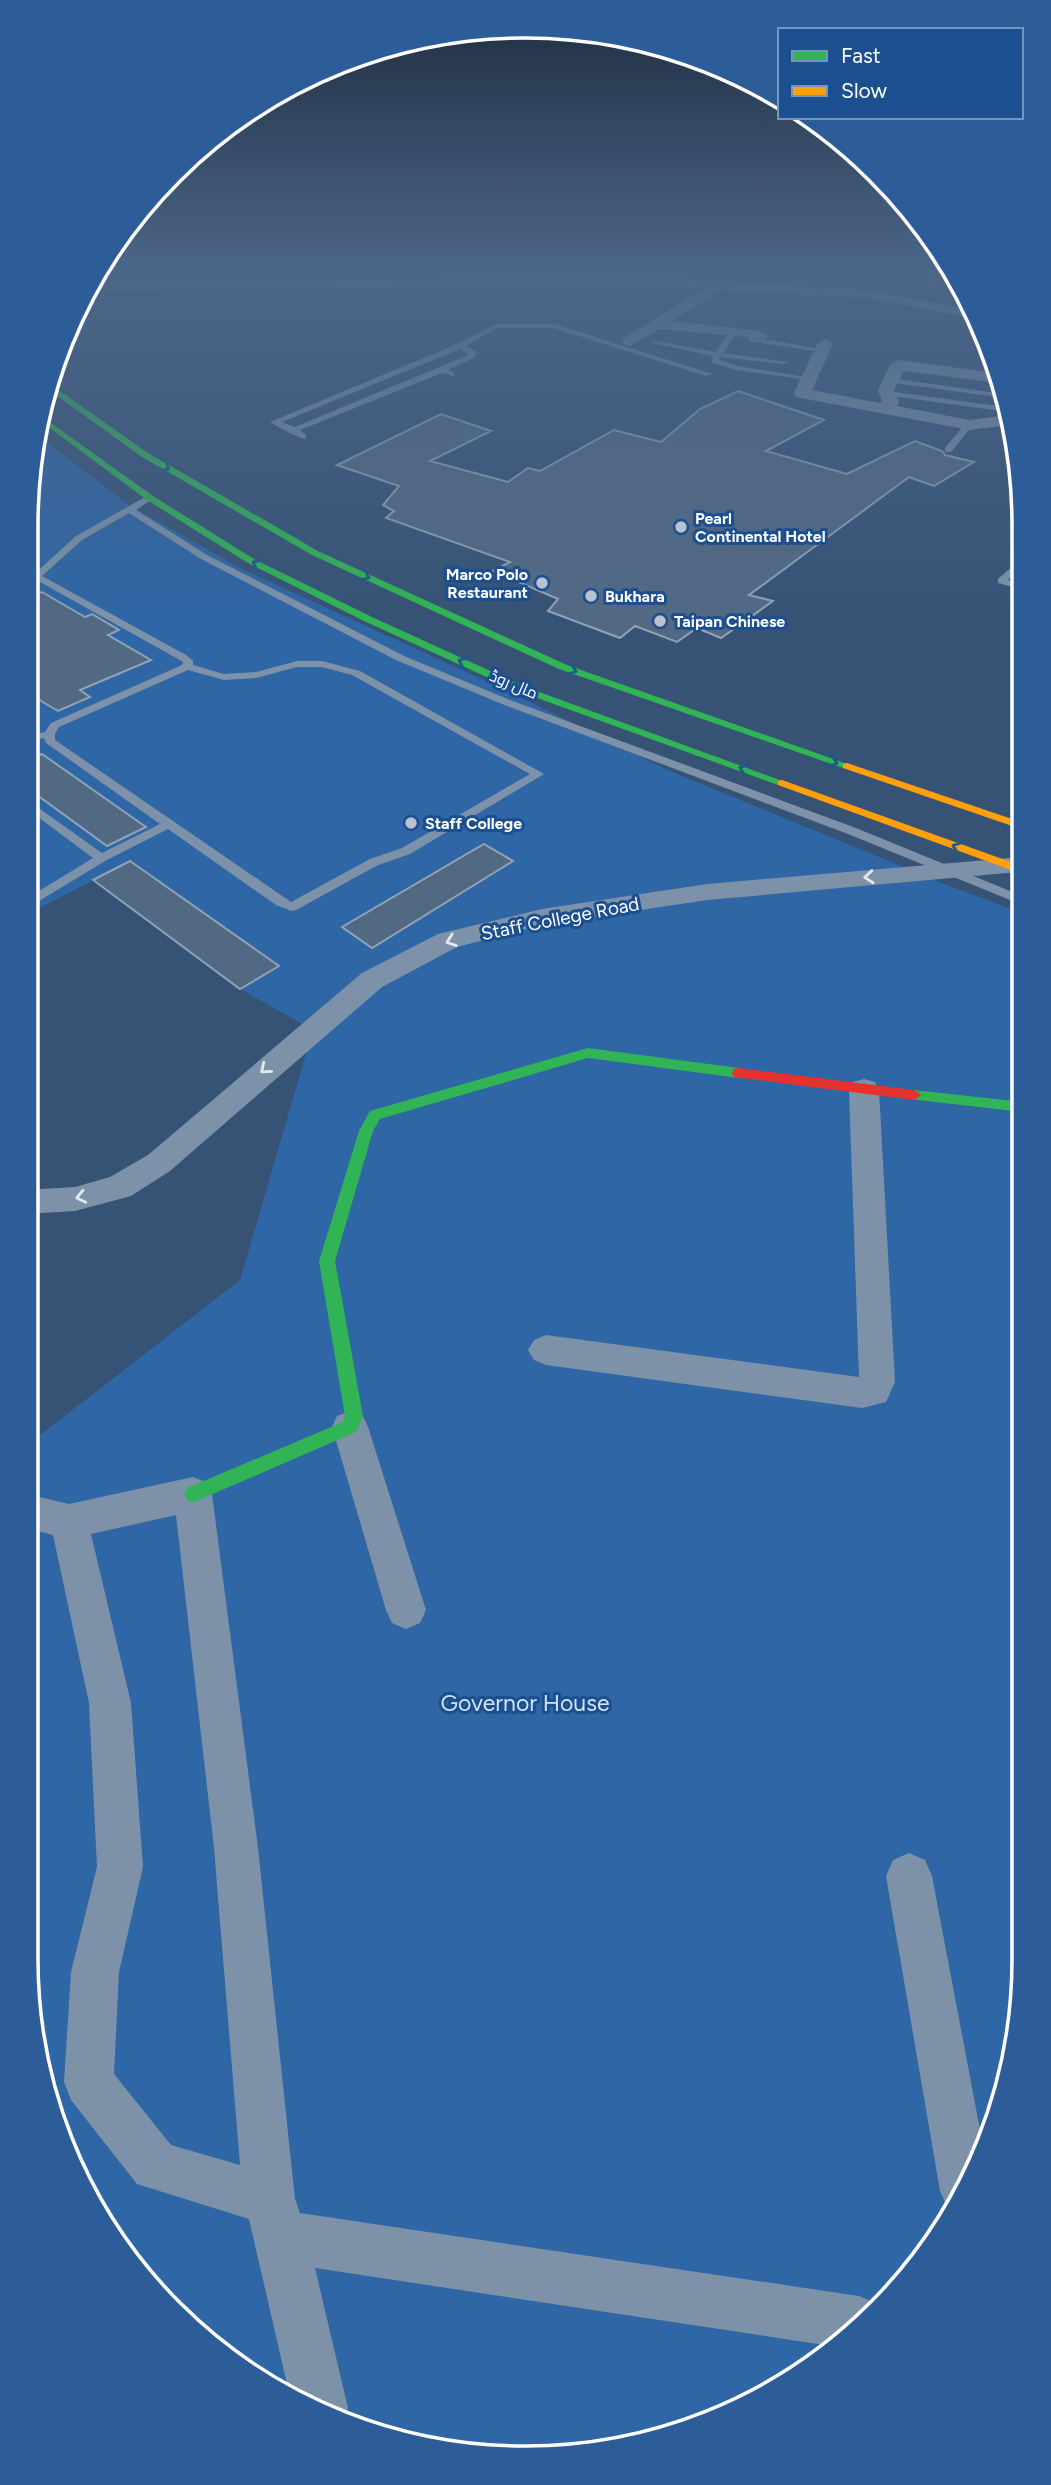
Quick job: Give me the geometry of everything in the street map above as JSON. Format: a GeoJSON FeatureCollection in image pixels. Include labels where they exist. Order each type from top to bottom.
{"type":"FeatureCollection","features":[{"type":"Feature","properties":{"kind":"main road","name":"مال روڈ"},"geometry":{"type":"LineString","coordinates":[[57,392],[145,455],[315,553],[564,667],[1012,823]]}},
{"type":"Feature","properties":{"kind":"main road","name":"مال روڈ"},"geometry":{"type":"LineString","coordinates":[[49,424],[150,498],[251,561],[368,619],[519,688],[1012,867]]}},
{"type":"Feature","properties":{"kind":"main road"},"geometry":{"type":"LineString","coordinates":[[193,1494],[350,1427],[354,1416],[327,1261],[366,1131],[375,1115],[588,1053],[864,1090],[1012,1106]]}},
{"type":"Feature","properties":{"kind":"street"},"geometry":{"type":"LineString","coordinates":[[806,384],[802,393],[887,394],[969,425],[1001,421]]}},
{"type":"Feature","properties":{"kind":"street"},"geometry":{"type":"LineString","coordinates":[[887,394],[891,384]]}},
{"type":"Feature","properties":{"kind":"street","name":"Staff College Road"},"geometry":{"type":"LineString","coordinates":[[38,1201],[75,1199],[120,1186],[159,1163],[262,1072],[373,980],[448,940],[542,917],[707,892],[946,871],[1012,868]]}},
{"type":"Feature","properties":{"kind":"street"},"geometry":{"type":"LineString","coordinates":[[546,1350],[862,1393],[873,1391],[877,1382],[864,1090]]}},
{"type":"Feature","properties":{"kind":"street"},"geometry":{"type":"LineString","coordinates":[[350,1427],[406,1610]]}},
{"type":"Feature","properties":{"kind":"street"},"geometry":{"type":"LineString","coordinates":[[38,1514],[69,1521],[193,1494],[236,1848],[275,2218],[318,2400]]}},
{"type":"Feature","properties":{"kind":"street"},"geometry":{"type":"LineString","coordinates":[[69,1521],[110,1703],[120,1867],[95,1972],[89,2082],[155,2166],[275,2218],[852,2322]]}},
{"type":"Feature","properties":{"kind":"street"},"geometry":{"type":"LineString","coordinates":[[909,1876],[963,2173]]}},
{"type":"Feature","properties":{"kind":"lane"},"geometry":{"type":"LineString","coordinates":[[274,411],[344,384]]}},
{"type":"Feature","properties":{"kind":"lane"},"geometry":{"type":"LineString","coordinates":[[303,437],[274,422],[367,384]]}},
{"type":"Feature","properties":{"kind":"lane"},"geometry":{"type":"LineString","coordinates":[[294,430],[415,384]]}},
{"type":"Feature","properties":{"kind":"lane"},"geometry":{"type":"LineString","coordinates":[[887,394],[995,396]]}},
{"type":"Feature","properties":{"kind":"lane"},"geometry":{"type":"LineString","coordinates":[[887,394],[998,409]]}},
{"type":"Feature","properties":{"kind":"lane"},"geometry":{"type":"LineString","coordinates":[[948,450],[969,425]]}},
{"type":"Feature","properties":{"kind":"lane"},"geometry":{"type":"LineString","coordinates":[[38,572],[79,538],[150,498]]}},
{"type":"Feature","properties":{"kind":"lane"},"geometry":{"type":"LineString","coordinates":[[129,509],[204,557],[400,658],[506,702],[839,826],[1012,897]]}},
{"type":"Feature","properties":{"kind":"lane"},"geometry":{"type":"LineString","coordinates":[[1012,571],[1001,581],[1012,584]]}},
{"type":"Feature","properties":{"kind":"lane"},"geometry":{"type":"LineString","coordinates":[[38,582],[182,657],[188,662],[187,667]]}},
{"type":"Feature","properties":{"kind":"lane"},"geometry":{"type":"LineString","coordinates":[[297,664],[322,664],[356,673],[538,774],[406,851],[374,862],[292,907],[50,741],[49,734],[55,725],[187,667],[224,677],[256,675],[297,664]]}},
{"type":"Feature","properties":{"kind":"lane"},"geometry":{"type":"LineString","coordinates":[[38,736],[49,734]]}},
{"type":"Feature","properties":{"kind":"lane"},"geometry":{"type":"LineString","coordinates":[[38,811],[101,858]]}},
{"type":"Feature","properties":{"kind":"lane"},"geometry":{"type":"LineString","coordinates":[[38,897],[101,858],[169,824]]}},
{"type":"Feature","properties":{"kind":"green space","name":"Governor House"},"geometry":{"type":"Polygon","coordinates":[[[46,442],[129,505],[240,568],[512,693],[670,771],[1012,909],[1012,1960],[1003,2055],[987,2116],[962,2175],[930,2230],[892,2281],[847,2326],[796,2364],[741,2396],[682,2421],[621,2437],[589,2442],[494,2445],[399,2430],[369,2421],[310,2396],[229,2346],[204,2326],[159,2281],[104,2203],[64,2116],[48,2055],[38,1960],[38,1437],[240,1280],[313,1030],[240,989],[94,880],[38,909],[38,526],[46,442]]]}},
{"type":"Feature","properties":{"kind":"building"},"geometry":{"type":"Polygon","coordinates":[[[738,391],[824,420],[766,451],[847,474],[915,441],[942,451],[945,455],[974,462],[934,486],[909,477],[749,595],[773,601],[721,638],[697,628],[677,642],[635,626],[620,638],[548,611],[558,599],[493,571],[510,562],[386,518],[394,511],[383,505],[399,486],[337,465],[441,414],[491,431],[430,461],[508,482],[528,468],[540,471],[614,430],[661,442],[700,409],[738,391]]]}},
{"type":"Feature","properties":{"kind":"building"},"geometry":{"type":"Polygon","coordinates":[[[42,592],[85,617],[92,614],[119,630],[108,635],[151,660],[80,690],[90,697],[58,711],[38,699],[38,594],[42,592]]]}},
{"type":"Feature","properties":{"kind":"building"},"geometry":{"type":"Polygon","coordinates":[[[42,754],[146,827],[107,846],[38,796],[38,756],[42,754]]]}},
{"type":"Feature","properties":{"kind":"building"},"geometry":{"type":"Polygon","coordinates":[[[484,844],[513,861],[372,948],[342,927],[484,844]]]}},
{"type":"Feature","properties":{"kind":"building"},"geometry":{"type":"Polygon","coordinates":[[[130,861],[279,966],[240,989],[93,880],[130,861]]]}},
{"type":"Feature","properties":{"kind":"traffic: fast"},"geometry":{"type":"LineString","coordinates":[[57,392],[145,455],[315,553],[563,667],[847,766]]}},
{"type":"Feature","properties":{"kind":"traffic: fast"},"geometry":{"type":"LineString","coordinates":[[49,424],[150,498],[251,561],[368,619],[519,688],[782,783]]}},
{"type":"Feature","properties":{"kind":"traffic: fast"},"geometry":{"type":"LineString","coordinates":[[193,1494],[350,1427],[354,1416],[327,1261],[366,1131],[375,1115],[588,1053],[739,1073]]}},
{"type":"Feature","properties":{"kind":"traffic: fast"},"geometry":{"type":"LineString","coordinates":[[914,1095],[1012,1106]]}},
{"type":"Feature","properties":{"kind":"traffic: slow"},"geometry":{"type":"LineString","coordinates":[[847,766],[1012,823]]}},
{"type":"Feature","properties":{"kind":"traffic: slow"},"geometry":{"type":"LineString","coordinates":[[782,783],[1012,866]]}},
{"type":"Feature","properties":{"kind":"traffic: jam"},"geometry":{"type":"LineString","coordinates":[[739,1073],[914,1095]]}},
{"type":"Feature","properties":{"kind":"place","name":"Pearl Continental Hotel"},"geometry":{"type":"Point","coordinates":[681,527]}},
{"type":"Feature","properties":{"kind":"place","name":"Marco Polo Restaurant"},"geometry":{"type":"Point","coordinates":[542,583]}},
{"type":"Feature","properties":{"kind":"place","name":"Bukhara"},"geometry":{"type":"Point","coordinates":[591,596]}},
{"type":"Feature","properties":{"kind":"place","name":"Taipan Chinese"},"geometry":{"type":"Point","coordinates":[660,621]}},
{"type":"Feature","properties":{"kind":"place","name":"Staff College"},"geometry":{"type":"Point","coordinates":[411,823]}}]}
